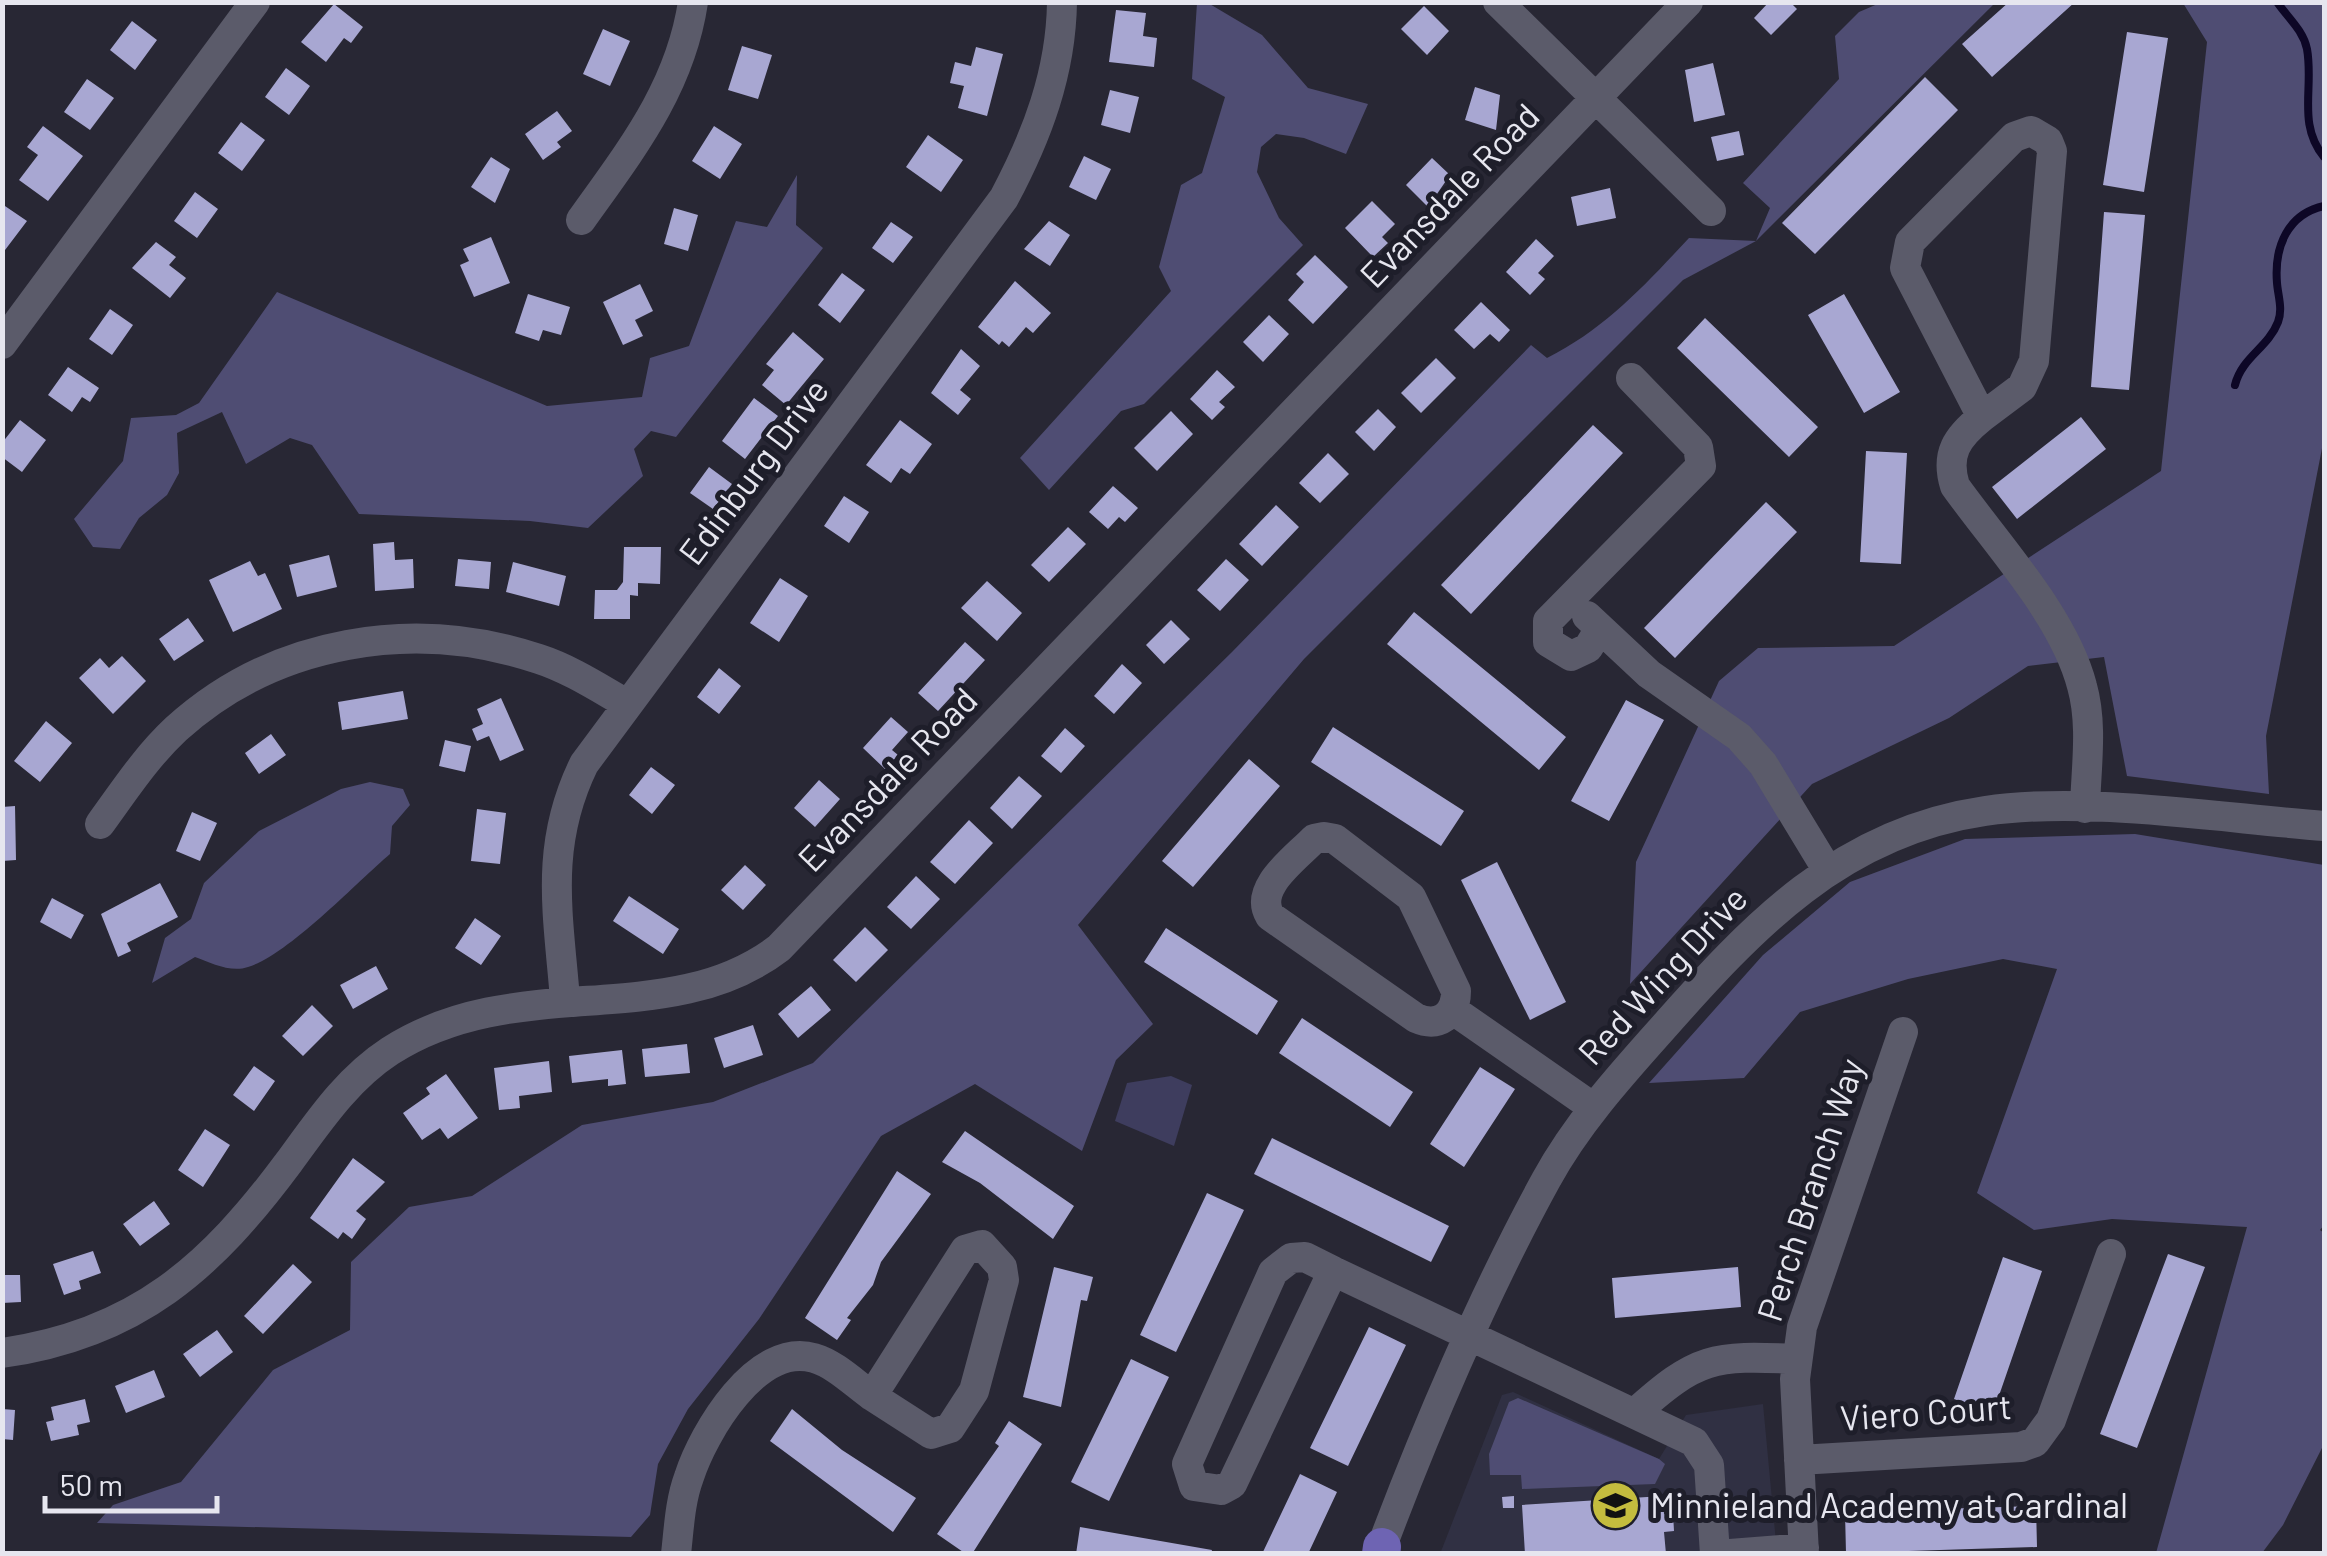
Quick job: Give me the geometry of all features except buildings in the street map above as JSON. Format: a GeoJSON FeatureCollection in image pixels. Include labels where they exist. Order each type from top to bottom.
{"type":"FeatureCollection","features":[{"type":"Feature","properties":{"kind":"street"},"geometry":{"type":"LineString","coordinates":[[2,344],[256,2]]}},
{"type":"Feature","properties":{"kind":"street"},"geometry":{"type":"LineString","coordinates":[[580,220],[661,105],[680,60],[693,2]]}},
{"type":"Feature","properties":{"kind":"street","name":"Edinburg Drive"},"geometry":{"type":"LineString","coordinates":[[565,999],[555,860],[559,826],[584,764],[1004,198],[1044,113],[1056,67],[1062,2]]}},
{"type":"Feature","properties":{"kind":"street"},"geometry":{"type":"LineString","coordinates":[[1498,2],[1711,211]]}},
{"type":"Feature","properties":{"kind":"street","name":"Evansdale Road"},"geometry":{"type":"LineString","coordinates":[[2,1352],[88,1333],[120,1320],[194,1272],[245,1222],[334,1100],[387,1052],[450,1020],[488,1009],[698,989],[755,967],[779,948],[1688,2]]}},
{"type":"Feature","properties":{"kind":"street"},"geometry":{"type":"LineString","coordinates":[[1982,418],[1905,268],[1904,254],[1910,242],[2014,137],[2031,131],[2048,140],[2052,151],[2034,361],[2022,387],[1956,440],[1950,471],[1955,486],[2056,626],[2072,655],[2088,720],[2084,808]]}},
{"type":"Feature","properties":{"kind":"street"},"geometry":{"type":"LineString","coordinates":[[1599,630],[1582,653],[1560,652],[1548,642],[1548,620],[1701,466],[1698,447],[1631,378]]}},
{"type":"Feature","properties":{"kind":"street"},"geometry":{"type":"LineString","coordinates":[[1570,600],[1649,674],[1739,736],[1763,764],[1828,870]]}},
{"type":"Feature","properties":{"kind":"street"},"geometry":{"type":"LineString","coordinates":[[100,824],[146,762],[208,704],[243,680],[314,651],[401,638],[482,644],[543,660],[627,704]]}},
{"type":"Feature","properties":{"kind":"street","name":"Red Wing Drive"},"geometry":{"type":"LineString","coordinates":[[1381,1551],[1472,1337],[1546,1179],[1594,1108],[1771,911],[1828,870],[1872,846],[1958,816],[2040,806],[2324,826]]}},
{"type":"Feature","properties":{"kind":"street"},"geometry":{"type":"LineString","coordinates":[[1335,839],[1411,897],[1456,991],[1453,1010],[1434,1022],[1416,1018],[1270,916],[1264,907],[1267,890],[1314,840],[1335,839]]}},
{"type":"Feature","properties":{"kind":"street"},"geometry":{"type":"LineString","coordinates":[[1453,1010],[1594,1108]]}},
{"type":"Feature","properties":{"kind":"street","name":"Perch Branch Way"},"geometry":{"type":"LineString","coordinates":[[1804,1551],[1796,1359],[1802,1327],[1903,1032]]}},
{"type":"Feature","properties":{"kind":"street"},"geometry":{"type":"LineString","coordinates":[[676,1554],[683,1499],[696,1458],[751,1377],[788,1358],[814,1358],[924,1432],[942,1433],[950,1428],[974,1391],[1004,1280],[993,1252],[982,1245],[965,1250],[872,1396]]}},
{"type":"Feature","properties":{"kind":"street","name":"Viero Court"},"geometry":{"type":"LineString","coordinates":[[1799,1460],[2021,1448],[2035,1442],[2052,1420],[2110,1254]]}},
{"type":"Feature","properties":{"kind":"street"},"geometry":{"type":"LineString","coordinates":[[1334,1272],[1240,1474],[1221,1490],[1194,1486],[1186,1464],[1273,1272],[1282,1262],[1304,1257],[1688,1438],[1706,1456],[1715,1554]]}},
{"type":"Feature","properties":{"kind":"street"},"geometry":{"type":"LineString","coordinates":[[1635,1413],[1671,1380],[1711,1360],[1796,1359]]}},
{"type":"Feature","properties":{"kind":"street"},"geometry":{"type":"LineString","coordinates":[[1730,1554],[1804,1551]]}},
{"type":"Feature","properties":{"kind":"shaded area"},"geometry":{"type":"Polygon","coordinates":[[[1197,3],[1208,3],[1262,35],[1308,88],[1368,104],[1346,154],[1304,138],[1276,134],[1261,147],[1257,172],[1279,218],[1303,245],[1144,404],[1121,411],[1049,490],[1020,458],[1171,291],[1159,267],[1181,185],[1202,173],[1225,97],[1192,79],[1197,3]]]}},
{"type":"Feature","properties":{"kind":"shaded area"},"geometry":{"type":"Polygon","coordinates":[[[1880,3],[1995,3],[1756,241],[1770,208],[1743,183],[1839,79],[1835,36],[1859,12],[1880,3]]]}},
{"type":"Feature","properties":{"kind":"shaded area"},"geometry":{"type":"Polygon","coordinates":[[[2183,3],[2324,3],[2324,438],[2266,736],[2269,794],[2127,776],[2104,657],[2028,666],[1949,718],[1812,784],[1630,984],[1636,862],[1719,681],[1758,648],[1894,646],[2161,471],[2207,42],[2183,3]]]}},
{"type":"Feature","properties":{"kind":"shaded area"},"geometry":{"type":"Polygon","coordinates":[[[797,175],[796,225],[823,248],[676,437],[651,431],[634,449],[643,476],[588,528],[530,521],[359,514],[312,445],[290,438],[246,464],[222,412],[177,433],[179,473],[167,495],[139,518],[120,549],[93,547],[74,519],[123,461],[131,418],[176,415],[199,403],[277,292],[547,406],[642,397],[650,358],[689,346],[736,221],[767,227],[797,175]]]}},
{"type":"Feature","properties":{"kind":"shaded area"},"geometry":{"type":"Polygon","coordinates":[[[1689,238],[1756,241],[1683,280],[1304,659],[1078,925],[1153,1024],[1116,1060],[1082,1151],[975,1084],[881,1136],[759,1319],[688,1409],[658,1464],[650,1515],[631,1537],[97,1523],[113,1505],[181,1482],[273,1370],[350,1330],[351,1262],[409,1207],[472,1196],[582,1125],[713,1102],[813,1063],[1232,652],[1531,345],[1547,358],[1587,334],[1640,289],[1689,238]]]}},
{"type":"Feature","properties":{"kind":"shaded area"},"geometry":{"type":"Polygon","coordinates":[[[370,782],[403,789],[410,805],[392,826],[390,854],[302,934],[264,960],[235,969],[195,957],[152,983],[165,938],[191,919],[204,883],[259,831],[341,789],[370,782]]]}},
{"type":"Feature","properties":{"kind":"shaded area"},"geometry":{"type":"Polygon","coordinates":[[[2135,834],[2324,865],[2324,1225],[2320,1230],[2324,1233],[2324,1444],[2283,1525],[2262,1553],[2156,1553],[2247,1227],[2112,1219],[2034,1230],[1977,1193],[2057,969],[2003,959],[1908,979],[1800,1012],[1744,1078],[1649,1083],[1763,955],[1850,882],[1965,839],[2135,834]]]}},
{"type":"Feature","properties":{"kind":"shaded area"},"geometry":{"type":"Polygon","coordinates":[[[1171,1076],[1192,1085],[1174,1146],[1115,1121],[1127,1083],[1171,1076]]]}},
{"type":"Feature","properties":{"kind":"shaded area","name":"Minnieland Academy at Cardinal"},"geometry":{"type":"Polygon","coordinates":[[[1513,1392],[1659,1459],[1686,1415],[1763,1404],[1777,1553],[1440,1554],[1502,1395],[1513,1392]]]}},
{"type":"Feature","properties":{"kind":"shaded area"},"geometry":{"type":"Polygon","coordinates":[[[1518,1398],[1659,1459],[1665,1464],[1655,1484],[1522,1489],[1521,1475],[1490,1475],[1489,1454],[1509,1402],[1518,1398]]]}},
{"type":"Feature","properties":{"kind":"waterway"},"geometry":{"type":"LineString","coordinates":[[2277,2],[2305,42],[2311,132],[2324,157]]}},
{"type":"Feature","properties":{"kind":"waterway"},"geometry":{"type":"LineString","coordinates":[[2235,385],[2243,367],[2278,322],[2277,269],[2281,244],[2301,216],[2324,206]]}},
{"type":"Feature","properties":{"kind":"place","name":"Minnieland Academy at Cardinal"},"geometry":{"type":"Point","coordinates":[1615,1506]}}]}
